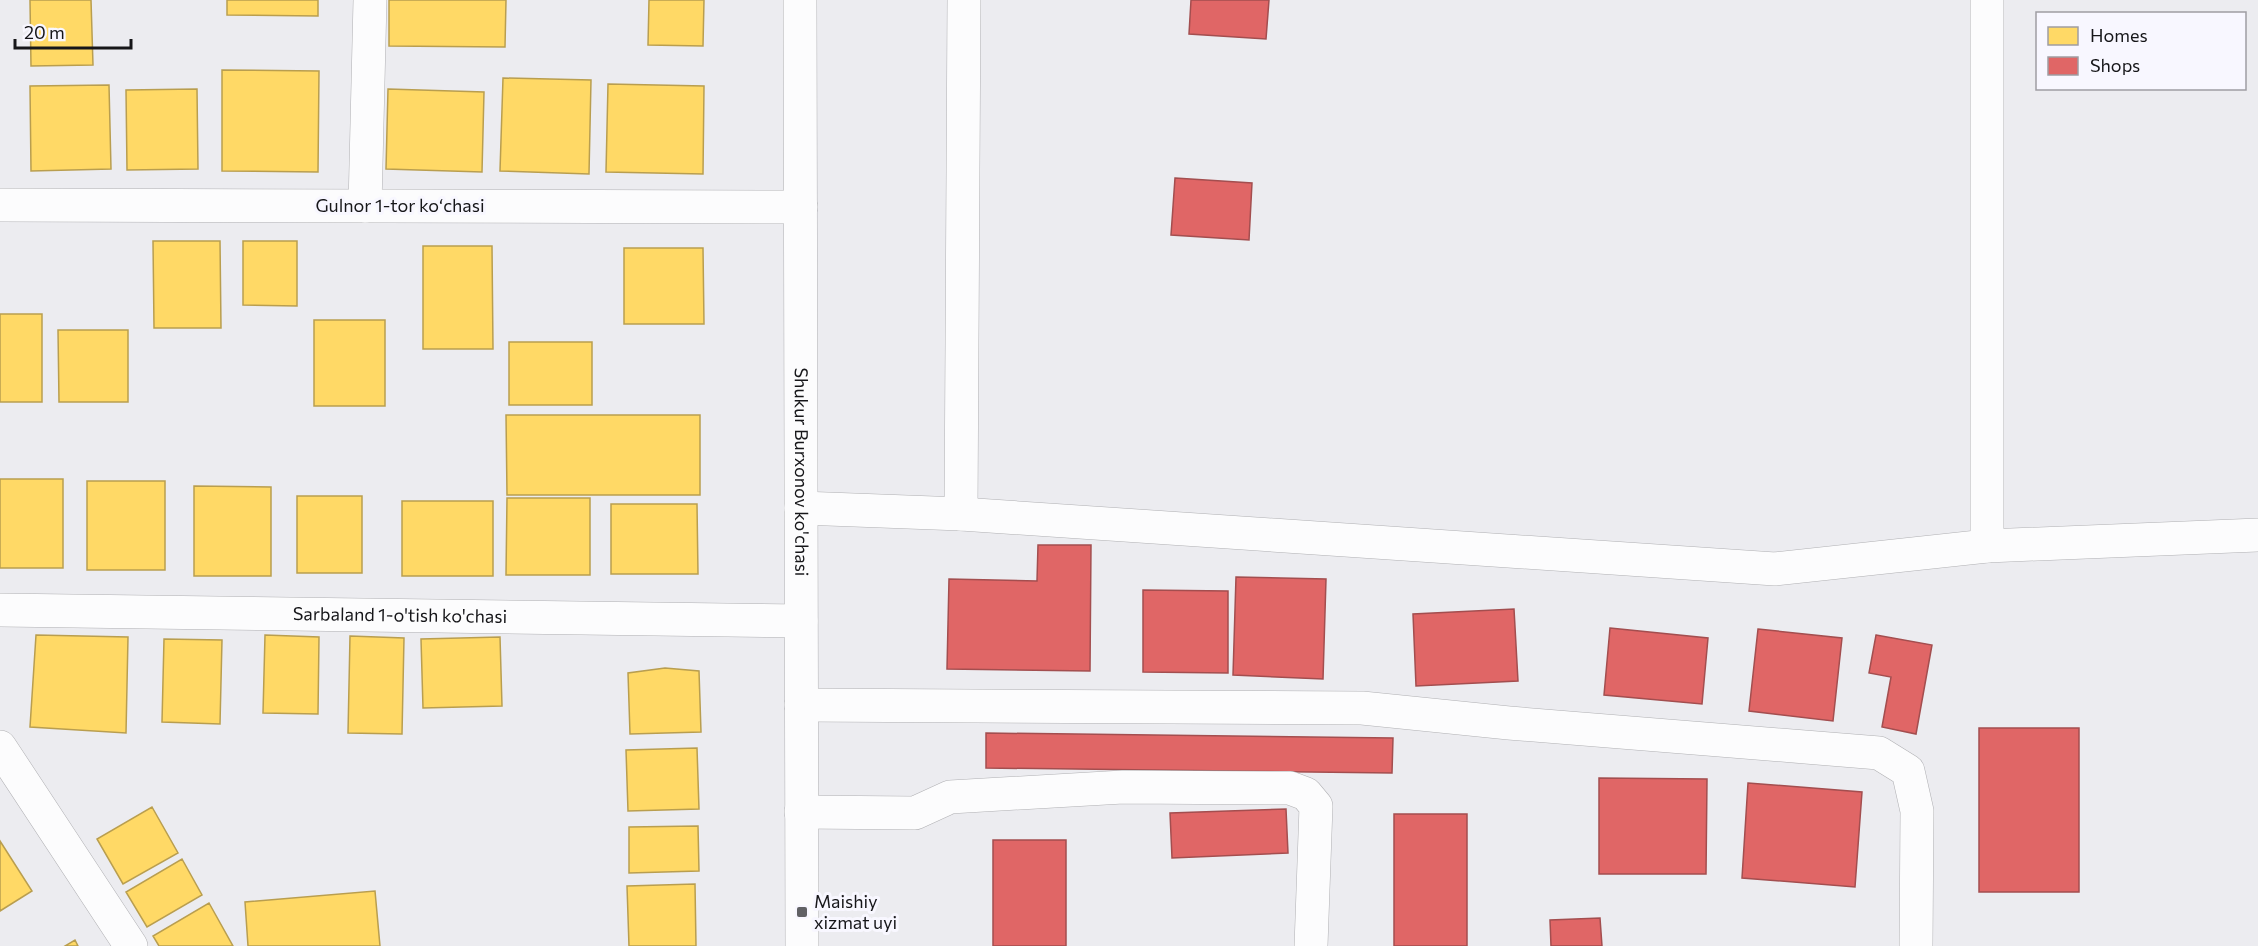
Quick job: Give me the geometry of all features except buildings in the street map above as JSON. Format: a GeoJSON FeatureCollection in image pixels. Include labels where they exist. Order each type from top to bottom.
{"type":"FeatureCollection","features":[{"type":"Feature","properties":{"kind":"street"},"geometry":{"type":"LineString","coordinates":[[365,206],[370,0]]}},
{"type":"Feature","properties":{"kind":"street","name":"Shukur Burxonov ko'chasi"},"geometry":{"type":"LineString","coordinates":[[800,0],[802,946]]}},
{"type":"Feature","properties":{"kind":"street"},"geometry":{"type":"LineString","coordinates":[[961,514],[964,0]]}},
{"type":"Feature","properties":{"kind":"street"},"geometry":{"type":"LineString","coordinates":[[1987,0],[1987,546]]}},
{"type":"Feature","properties":{"kind":"street","name":"Gulnor 1-tor koʻchasi"},"geometry":{"type":"LineString","coordinates":[[0,205],[801,207]]}},
{"type":"Feature","properties":{"kind":"street"},"geometry":{"type":"LineString","coordinates":[[801,508],[961,514],[1775,569],[1987,546],[2258,535]]}},
{"type":"Feature","properties":{"kind":"street","name":"Sarbaland 1-o'tish ko'chasi"},"geometry":{"type":"LineString","coordinates":[[0,610],[801,621]]}},
{"type":"Feature","properties":{"kind":"street"},"geometry":{"type":"LineString","coordinates":[[801,705],[1362,708],[1509,723],[1879,753],[1908,771],[1917,811],[1916,946]]}},
{"type":"Feature","properties":{"kind":"street"},"geometry":{"type":"LineString","coordinates":[[0,747],[131,946]]}},
{"type":"Feature","properties":{"kind":"street"},"geometry":{"type":"LineString","coordinates":[[801,812],[915,813],[950,798],[1123,787],[1290,788],[1305,794],[1316,806],[1311,946]]}},
{"type":"Feature","properties":{"kind":"place","name":"Maishiy xizmat uyi"},"geometry":{"type":"Point","coordinates":[802,912]}}]}
